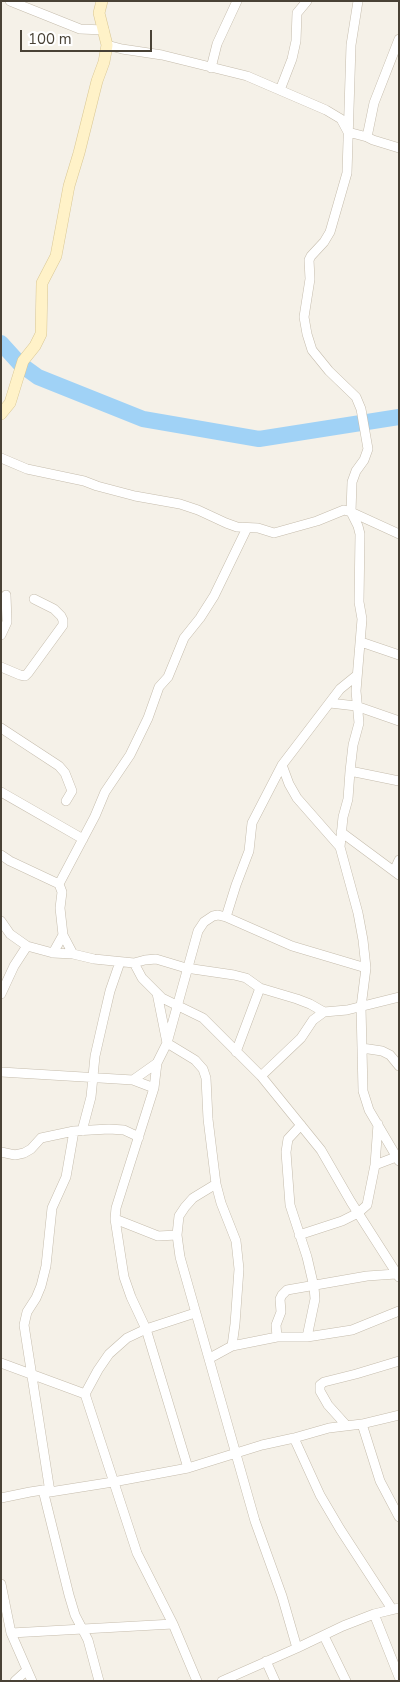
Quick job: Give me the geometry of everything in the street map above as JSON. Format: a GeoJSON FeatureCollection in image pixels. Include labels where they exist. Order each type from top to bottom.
{"type":"FeatureCollection","features":[{"type":"Feature","properties":{"kind":"street"},"geometry":{"type":"LineString","coordinates":[[10,1],[80,29],[104,30]]}},
{"type":"Feature","properties":{"kind":"street"},"geometry":{"type":"LineString","coordinates":[[1,414],[10,403],[22,361],[35,346],[41,334],[42,283],[56,256],[69,186],[80,153],[107,45],[99,13],[102,1]]}},
{"type":"Feature","properties":{"kind":"street"},"geometry":{"type":"LineString","coordinates":[[212,68],[217,44],[236,1]]}},
{"type":"Feature","properties":{"kind":"street"},"geometry":{"type":"LineString","coordinates":[[280,90],[292,59],[296,41],[297,13],[307,1]]}},
{"type":"Feature","properties":{"kind":"street"},"geometry":{"type":"LineString","coordinates":[[358,1],[351,45],[347,173],[330,232],[309,260],[310,279],[304,318],[306,334],[312,350],[329,371],[356,397],[361,409],[368,449],[352,482],[351,512],[360,534],[359,602],[362,619],[356,676],[358,723],[353,746],[348,799],[343,817],[340,847],[358,913],[366,968],[361,1007],[363,1091],[369,1110],[398,1159],[375,1165]]}},
{"type":"Feature","properties":{"kind":"street"},"geometry":{"type":"LineString","coordinates":[[367,137],[374,103],[399,39]]}},
{"type":"Feature","properties":{"kind":"street"},"geometry":{"type":"LineString","coordinates":[[107,45],[162,55],[247,76],[326,110],[340,119],[348,132],[399,148]]}},
{"type":"Feature","properties":{"kind":"street"},"geometry":{"type":"LineString","coordinates":[[1,458],[27,469],[84,481],[135,496],[180,504],[226,523],[247,528],[258,528],[278,533],[340,511],[351,512],[399,534]]}},
{"type":"Feature","properties":{"kind":"street"},"geometry":{"type":"LineString","coordinates":[[59,884],[105,792],[130,755],[148,718],[159,687],[168,677],[184,638],[214,596],[247,528]]}},
{"type":"Feature","properties":{"kind":"street"},"geometry":{"type":"LineString","coordinates":[[1,635],[6,622],[6,595]]}},
{"type":"Feature","properties":{"kind":"street"},"geometry":{"type":"LineString","coordinates":[[1,667],[25,676],[63,625],[61,616],[54,609],[34,599]]}},
{"type":"Feature","properties":{"kind":"street"},"geometry":{"type":"LineString","coordinates":[[361,642],[399,655]]}},
{"type":"Feature","properties":{"kind":"street"},"geometry":{"type":"LineString","coordinates":[[226,918],[249,851],[252,823],[282,765],[340,689],[356,676]]}},
{"type":"Feature","properties":{"kind":"street"},"geometry":{"type":"LineString","coordinates":[[330,703],[356,706],[397,719]]}},
{"type":"Feature","properties":{"kind":"street"},"geometry":{"type":"LineString","coordinates":[[1,728],[59,766],[65,773],[72,791],[66,801]]}},
{"type":"Feature","properties":{"kind":"street"},"geometry":{"type":"LineString","coordinates":[[282,765],[297,798],[340,847]]}},
{"type":"Feature","properties":{"kind":"street"},"geometry":{"type":"LineString","coordinates":[[350,770],[399,781]]}},
{"type":"Feature","properties":{"kind":"street"},"geometry":{"type":"LineString","coordinates":[[1,792],[83,839]]}},
{"type":"Feature","properties":{"kind":"street"},"geometry":{"type":"LineString","coordinates":[[341,832],[396,873],[399,860]]}},
{"type":"Feature","properties":{"kind":"street"},"geometry":{"type":"LineString","coordinates":[[1,854],[26,870],[47,877],[59,884],[62,892],[60,908],[63,935],[73,954]]}},
{"type":"Feature","properties":{"kind":"street"},"geometry":{"type":"LineString","coordinates":[[188,1468],[146,1329],[131,1298],[124,1277],[115,1218],[116,1208],[154,1088],[157,1063],[167,1043],[186,968],[198,931],[204,922],[218,915],[292,946],[366,968]]}},
{"type":"Feature","properties":{"kind":"street"},"geometry":{"type":"LineString","coordinates":[[1,921],[10,934],[27,946],[53,953],[73,954],[120,962],[134,963],[156,959],[186,968],[234,975],[246,978],[260,988],[297,999],[324,1012]]}},
{"type":"Feature","properties":{"kind":"street"},"geometry":{"type":"LineString","coordinates":[[53,953],[63,935]]}},
{"type":"Feature","properties":{"kind":"street"},"geometry":{"type":"LineString","coordinates":[[1,994],[14,966],[27,946]]}},
{"type":"Feature","properties":{"kind":"street"},"geometry":{"type":"LineString","coordinates":[[99,1681],[88,1640],[75,1615],[69,1595],[47,1491],[24,1325],[25,1318],[36,1298],[46,1266],[52,1208],[66,1177],[78,1131],[91,1097],[95,1056],[110,991],[120,962]]}},
{"type":"Feature","properties":{"kind":"street"},"geometry":{"type":"LineString","coordinates":[[134,963],[142,978],[157,994],[177,1007],[189,1010],[203,1018],[261,1076],[321,1150],[398,1276]]}},
{"type":"Feature","properties":{"kind":"street"},"geometry":{"type":"LineString","coordinates":[[236,1052],[260,988]]}},
{"type":"Feature","properties":{"kind":"street"},"geometry":{"type":"LineString","coordinates":[[157,994],[167,1043],[195,1060],[203,1069],[206,1078],[208,1088],[208,1119],[216,1184],[221,1203],[236,1241],[239,1269],[232,1346]]}},
{"type":"Feature","properties":{"kind":"street"},"geometry":{"type":"LineString","coordinates":[[261,1076],[301,1038],[313,1020],[324,1012],[347,1010],[399,997]]}},
{"type":"Feature","properties":{"kind":"street"},"geometry":{"type":"LineString","coordinates":[[362,1048],[382,1051],[390,1056],[399,1066]]}},
{"type":"Feature","properties":{"kind":"street"},"geometry":{"type":"LineString","coordinates":[[133,1080],[157,1063]]}},
{"type":"Feature","properties":{"kind":"street"},"geometry":{"type":"LineString","coordinates":[[1,1072],[133,1080],[154,1088]]}},
{"type":"Feature","properties":{"kind":"street"},"geometry":{"type":"LineString","coordinates":[[301,1124],[288,1139],[286,1152],[290,1205],[314,1285],[315,1299],[307,1337]]}},
{"type":"Feature","properties":{"kind":"street"},"geometry":{"type":"LineString","coordinates":[[299,1235],[335,1224],[367,1205],[375,1165],[378,1124]]}},
{"type":"Feature","properties":{"kind":"street"},"geometry":{"type":"LineString","coordinates":[[1,1152],[15,1155],[31,1149],[41,1138],[78,1131],[124,1130],[139,1137]]}},
{"type":"Feature","properties":{"kind":"street"},"geometry":{"type":"LineString","coordinates":[[216,1184],[193,1198],[184,1207],[179,1216],[177,1235],[180,1257],[255,1521],[282,1596],[297,1648]]}},
{"type":"Feature","properties":{"kind":"street"},"geometry":{"type":"LineString","coordinates":[[115,1218],[158,1236],[177,1235]]}},
{"type":"Feature","properties":{"kind":"street"},"geometry":{"type":"LineString","coordinates":[[277,1338],[276,1325],[281,1312],[282,1295],[287,1290],[367,1276],[398,1276]]}},
{"type":"Feature","properties":{"kind":"street"},"geometry":{"type":"LineString","coordinates":[[210,1358],[232,1346],[277,1338],[307,1337],[352,1330],[399,1311]]}},
{"type":"Feature","properties":{"kind":"street"},"geometry":{"type":"LineString","coordinates":[[195,1313],[146,1329],[127,1338],[109,1354],[85,1394],[137,1552],[197,1681]]}},
{"type":"Feature","properties":{"kind":"street"},"geometry":{"type":"LineString","coordinates":[[346,1425],[328,1405],[320,1391],[320,1385],[324,1382],[399,1361]]}},
{"type":"Feature","properties":{"kind":"street"},"geometry":{"type":"LineString","coordinates":[[1,1364],[85,1394]]}},
{"type":"Feature","properties":{"kind":"street"},"geometry":{"type":"LineString","coordinates":[[1,1498],[113,1482],[188,1468],[262,1445],[329,1428],[362,1424],[399,1415]]}},
{"type":"Feature","properties":{"kind":"street"},"geometry":{"type":"LineString","coordinates":[[362,1424],[380,1481],[399,1517]]}},
{"type":"Feature","properties":{"kind":"street"},"geometry":{"type":"LineString","coordinates":[[222,1681],[343,1626],[395,1608],[340,1530],[320,1495],[294,1438]]}},
{"type":"Feature","properties":{"kind":"street"},"geometry":{"type":"LineString","coordinates":[[1,1584],[11,1633],[32,1681]]}},
{"type":"Feature","properties":{"kind":"street"},"geometry":{"type":"LineString","coordinates":[[374,1614],[399,1677]]}},
{"type":"Feature","properties":{"kind":"street"},"geometry":{"type":"LineString","coordinates":[[11,1633],[172,1624]]}},
{"type":"Feature","properties":{"kind":"street"},"geometry":{"type":"LineString","coordinates":[[324,1636],[346,1681]]}},
{"type":"Feature","properties":{"kind":"street"},"geometry":{"type":"LineString","coordinates":[[266,1661],[275,1681]]}},
{"type":"Feature","properties":{"kind":"street"},"geometry":{"type":"LineString","coordinates":[[15,1681],[26,1671]]}},
{"type":"Feature","properties":{"kind":"waterway"},"geometry":{"type":"LineString","coordinates":[[1,343],[20,364],[38,377],[143,419],[259,439],[399,417]]}}]}
